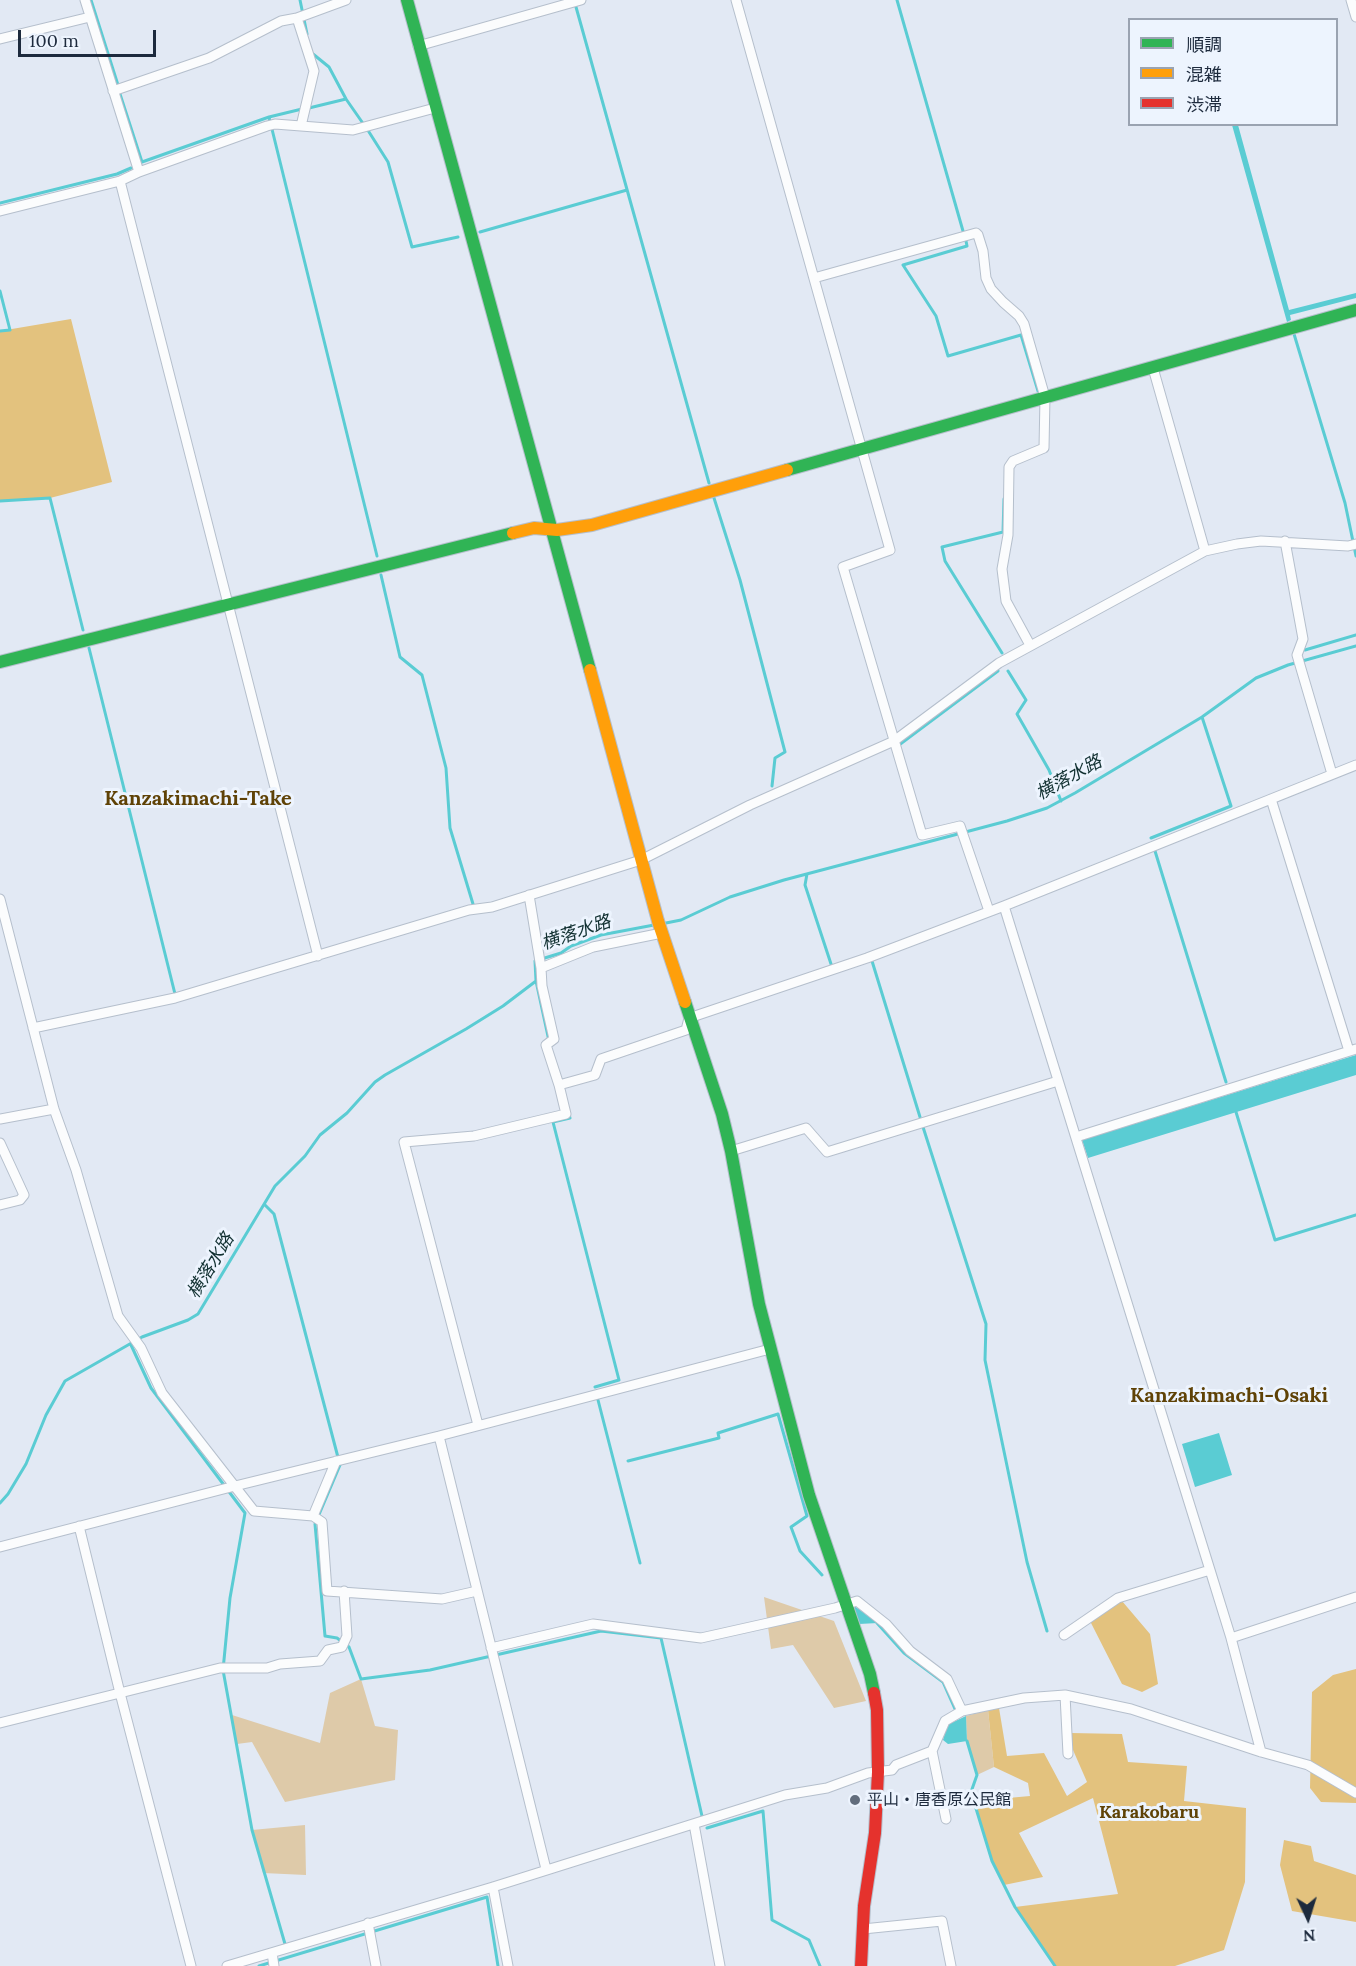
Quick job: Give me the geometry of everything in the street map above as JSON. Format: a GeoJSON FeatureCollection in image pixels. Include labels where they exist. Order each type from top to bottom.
{"type":"FeatureCollection","features":[{"type":"Feature","properties":{"kind":"street"},"geometry":{"type":"LineString","coordinates":[[85,0],[139,172]]}},
{"type":"Feature","properties":{"kind":"street"},"geometry":{"type":"LineString","coordinates":[[113,91],[209,58],[281,21],[297,18],[346,0]]}},
{"type":"Feature","properties":{"kind":"street"},"geometry":{"type":"LineString","coordinates":[[407,0],[641,860],[689,1018],[722,1114],[759,1304],[809,1495],[870,1674],[877,1710],[878,1772],[875,1833],[863,1929],[861,1966]]}},
{"type":"Feature","properties":{"kind":"street"},"geometry":{"type":"LineString","coordinates":[[418,46],[581,0]]}},
{"type":"Feature","properties":{"kind":"street"},"geometry":{"type":"LineString","coordinates":[[736,0],[890,550],[843,567],[922,835],[960,826],[989,911]]}},
{"type":"Feature","properties":{"kind":"street"},"geometry":{"type":"LineString","coordinates":[[1351,0],[1356,17]]}},
{"type":"Feature","properties":{"kind":"street"},"geometry":{"type":"LineString","coordinates":[[0,39],[90,17]]}},
{"type":"Feature","properties":{"kind":"street"},"geometry":{"type":"LineString","coordinates":[[297,18],[314,71],[302,126]]}},
{"type":"Feature","properties":{"kind":"street"},"geometry":{"type":"LineString","coordinates":[[0,211],[120,181],[139,172],[275,124],[353,130],[435,108]]}},
{"type":"Feature","properties":{"kind":"street"},"geometry":{"type":"LineString","coordinates":[[120,181],[318,956]]}},
{"type":"Feature","properties":{"kind":"street"},"geometry":{"type":"LineString","coordinates":[[814,278],[976,233],[978,235],[983,251],[986,278],[991,288],[1019,316],[1028,331],[1045,397],[1044,448],[1013,461],[1009,467],[1008,535],[1002,569],[1006,601],[1030,645]]}},
{"type":"Feature","properties":{"kind":"street"},"geometry":{"type":"LineString","coordinates":[[0,662],[514,532],[534,528],[567,530],[592,525],[1356,310]]}},
{"type":"Feature","properties":{"kind":"street"},"geometry":{"type":"LineString","coordinates":[[1153,368],[1205,551]]}},
{"type":"Feature","properties":{"kind":"street"},"geometry":{"type":"LineString","coordinates":[[1285,541],[1303,639],[1297,655],[1332,774]]}},
{"type":"Feature","properties":{"kind":"street"},"geometry":{"type":"LineString","coordinates":[[33,1028],[175,998],[469,910],[492,907],[641,860],[750,805],[894,741],[999,663],[1205,551],[1237,544],[1285,541],[1352,545]]}},
{"type":"Feature","properties":{"kind":"street"},"geometry":{"type":"LineString","coordinates":[[689,1018],[867,958],[1004,906],[1356,765]]}},
{"type":"Feature","properties":{"kind":"street"},"geometry":{"type":"LineString","coordinates":[[1076,1137],[1353,1050],[1271,799]]}},
{"type":"Feature","properties":{"kind":"street"},"geometry":{"type":"LineString","coordinates":[[478,1425],[404,1142],[474,1136],[566,1114],[550,1042],[529,896]]}},
{"type":"Feature","properties":{"kind":"street"},"geometry":{"type":"LineString","coordinates":[[0,899],[54,1109],[76,1170],[118,1316],[141,1348],[162,1393],[254,1511],[313,1516],[322,1522],[327,1591],[442,1599],[477,1592]]}},
{"type":"Feature","properties":{"kind":"street"},"geometry":{"type":"LineString","coordinates":[[1004,906],[1231,1638],[1261,1752]]}},
{"type":"Feature","properties":{"kind":"street"},"geometry":{"type":"LineString","coordinates":[[540,962],[660,927]]}},
{"type":"Feature","properties":{"kind":"street"},"geometry":{"type":"LineString","coordinates":[[559,1085],[595,1075],[602,1059],[686,1030],[689,1018]]}},
{"type":"Feature","properties":{"kind":"street"},"geometry":{"type":"LineString","coordinates":[[731,1151],[806,1128],[827,1152],[1058,1081]]}},
{"type":"Feature","properties":{"kind":"street"},"geometry":{"type":"LineString","coordinates":[[0,1119],[54,1109]]}},
{"type":"Feature","properties":{"kind":"street"},"geometry":{"type":"LineString","coordinates":[[0,1143],[24,1195],[20,1200],[0,1205]]}},
{"type":"Feature","properties":{"kind":"street"},"geometry":{"type":"LineString","coordinates":[[0,1547],[439,1436],[770,1349]]}},
{"type":"Feature","properties":{"kind":"street"},"geometry":{"type":"LineString","coordinates":[[439,1436],[546,1869]]}},
{"type":"Feature","properties":{"kind":"street"},"geometry":{"type":"LineString","coordinates":[[313,1516],[341,1460]]}},
{"type":"Feature","properties":{"kind":"street"},"geometry":{"type":"LineString","coordinates":[[79,1526],[191,1966]]}},
{"type":"Feature","properties":{"kind":"street"},"geometry":{"type":"LineString","coordinates":[[1064,1635],[1118,1598],[1210,1570]]}},
{"type":"Feature","properties":{"kind":"street"},"geometry":{"type":"LineString","coordinates":[[0,1723],[223,1668],[267,1668],[280,1664],[320,1661],[328,1650],[342,1647],[347,1636],[344,1591]]}},
{"type":"Feature","properties":{"kind":"street"},"geometry":{"type":"LineString","coordinates":[[1231,1638],[1356,1597]]}},
{"type":"Feature","properties":{"kind":"street"},"geometry":{"type":"LineString","coordinates":[[491,1648],[593,1624],[701,1638],[857,1601],[886,1624],[910,1651],[947,1680],[962,1711]]}},
{"type":"Feature","properties":{"kind":"street"},"geometry":{"type":"LineString","coordinates":[[1065,1695],[1068,1754]]}},
{"type":"Feature","properties":{"kind":"street"},"geometry":{"type":"LineString","coordinates":[[946,1819],[932,1751],[945,1722],[962,1711],[1024,1698],[1065,1695],[1131,1709],[1308,1765],[1356,1793]]}},
{"type":"Feature","properties":{"kind":"street"},"geometry":{"type":"LineString","coordinates":[[227,1966],[493,1887],[785,1795],[827,1788],[868,1773],[892,1770],[896,1765],[932,1751]]}},
{"type":"Feature","properties":{"kind":"street"},"geometry":{"type":"LineString","coordinates":[[694,1824],[720,1966]]}},
{"type":"Feature","properties":{"kind":"street"},"geometry":{"type":"LineString","coordinates":[[493,1887],[507,1966]]}},
{"type":"Feature","properties":{"kind":"street"},"geometry":{"type":"LineString","coordinates":[[863,1929],[942,1921],[951,1966]]}},
{"type":"Feature","properties":{"kind":"street"},"geometry":{"type":"LineString","coordinates":[[368,1923],[376,1966]]}},
{"type":"Feature","properties":{"kind":"street"},"geometry":{"type":"LineString","coordinates":[[272,1953],[274,1966]]}},
{"type":"Feature","properties":{"kind":"shaded area"},"geometry":{"type":"Polygon","coordinates":[[[71,319],[112,482],[50,498],[0,501],[0,331],[71,319]]]}},
{"type":"Feature","properties":{"kind":"shaded area"},"geometry":{"type":"Polygon","coordinates":[[[764,1597],[834,1621],[866,1701],[834,1708],[793,1645],[771,1649],[764,1597]]]}},
{"type":"Feature","properties":{"kind":"shaded area"},"geometry":{"type":"Polygon","coordinates":[[[1122,1601],[1150,1634],[1158,1684],[1142,1692],[1122,1684],[1090,1621],[1122,1601]]]}},
{"type":"Feature","properties":{"kind":"shaded area"},"geometry":{"type":"Polygon","coordinates":[[[1356,1669],[1356,1803],[1321,1802],[1310,1788],[1312,1692],[1333,1675],[1356,1669]]]}},
{"type":"Feature","properties":{"kind":"shaded area"},"geometry":{"type":"Polygon","coordinates":[[[361,1679],[375,1726],[398,1730],[395,1780],[285,1802],[252,1742],[237,1744],[232,1715],[320,1743],[330,1693],[361,1679]]]}},
{"type":"Feature","properties":{"kind":"shaded area"},"geometry":{"type":"Polygon","coordinates":[[[999,1708],[1007,1756],[1044,1753],[1067,1796],[1087,1782],[1073,1750],[1071,1733],[1122,1734],[1128,1762],[1187,1766],[1184,1801],[1246,1808],[1245,1882],[1224,1950],[1175,1966],[1055,1966],[1015,1907],[1118,1894],[1093,1798],[1019,1833],[1043,1877],[1004,1885],[992,1861],[975,1801],[1030,1796],[1028,1783],[994,1767],[988,1710],[999,1708]]]}},
{"type":"Feature","properties":{"kind":"shaded area"},"geometry":{"type":"Polygon","coordinates":[[[988,1710],[994,1767],[977,1775],[967,1741],[966,1716],[988,1710]]]}},
{"type":"Feature","properties":{"kind":"shaded area"},"geometry":{"type":"Polygon","coordinates":[[[305,1825],[306,1875],[263,1873],[252,1830],[305,1825]]]}},
{"type":"Feature","properties":{"kind":"shaded area"},"geometry":{"type":"Polygon","coordinates":[[[1284,1840],[1311,1846],[1314,1861],[1356,1875],[1356,1922],[1292,1911],[1280,1865],[1284,1840]]]}},
{"type":"Feature","properties":{"kind":"water"},"geometry":{"type":"Polygon","coordinates":[[[1232,126],[1238,126],[1289,310],[1356,293],[1356,298],[1290,315],[1291,320],[1287,322],[1232,126]]]}},
{"type":"Feature","properties":{"kind":"water"},"geometry":{"type":"Polygon","coordinates":[[[1356,1055],[1356,1075],[1088,1158],[1082,1140],[1356,1055]]]}},
{"type":"Feature","properties":{"kind":"water"},"geometry":{"type":"Polygon","coordinates":[[[1219,1433],[1232,1475],[1195,1487],[1182,1444],[1219,1433]]]}},
{"type":"Feature","properties":{"kind":"water"},"geometry":{"type":"Polygon","coordinates":[[[853,1605],[878,1623],[859,1624],[853,1605]]]}},
{"type":"Feature","properties":{"kind":"water"},"geometry":{"type":"Polygon","coordinates":[[[966,1716],[967,1741],[948,1744],[943,1740],[947,1725],[966,1716]]]}},
{"type":"Feature","properties":{"kind":"waterway"},"geometry":{"type":"LineString","coordinates":[[91,0],[118,85]]}},
{"type":"Feature","properties":{"kind":"waterway"},"geometry":{"type":"LineString","coordinates":[[300,0],[307,34]]}},
{"type":"Feature","properties":{"kind":"waterway"},"geometry":{"type":"LineString","coordinates":[[897,0],[963,231]]}},
{"type":"Feature","properties":{"kind":"waterway"},"geometry":{"type":"LineString","coordinates":[[576,7],[709,483]]}},
{"type":"Feature","properties":{"kind":"waterway"},"geometry":{"type":"LineString","coordinates":[[309,108],[346,99],[329,67],[313,54]]}},
{"type":"Feature","properties":{"kind":"waterway"},"geometry":{"type":"LineString","coordinates":[[120,94],[142,162],[269,117],[302,109]]}},
{"type":"Feature","properties":{"kind":"waterway"},"geometry":{"type":"LineString","coordinates":[[346,99],[388,162],[412,247],[458,237]]}},
{"type":"Feature","properties":{"kind":"waterway"},"geometry":{"type":"LineString","coordinates":[[269,117],[377,556]]}},
{"type":"Feature","properties":{"kind":"waterway"},"geometry":{"type":"LineString","coordinates":[[0,203],[117,174],[131,168]]}},
{"type":"Feature","properties":{"kind":"waterway"},"geometry":{"type":"LineString","coordinates":[[480,232],[627,190]]}},
{"type":"Feature","properties":{"kind":"waterway"},"geometry":{"type":"LineString","coordinates":[[966,241],[967,246],[903,265],[936,316],[948,356],[1021,335],[1038,391]]}},
{"type":"Feature","properties":{"kind":"waterway"},"geometry":{"type":"LineString","coordinates":[[0,291],[10,330],[0,331]]}},
{"type":"Feature","properties":{"kind":"waterway"},"geometry":{"type":"LineString","coordinates":[[1294,334],[1345,503],[1356,556]]}},
{"type":"Feature","properties":{"kind":"waterway"},"geometry":{"type":"LineString","coordinates":[[0,501],[50,498],[83,630]]}},
{"type":"Feature","properties":{"kind":"waterway"},"geometry":{"type":"LineString","coordinates":[[714,498],[740,580],[785,752],[775,758],[772,786]]}},
{"type":"Feature","properties":{"kind":"waterway"},"geometry":{"type":"LineString","coordinates":[[1002,653],[945,561],[942,547],[1003,532],[1004,499]]}},
{"type":"Feature","properties":{"kind":"waterway"},"geometry":{"type":"LineString","coordinates":[[381,575],[400,657],[422,675],[446,768],[450,828],[473,904]]}},
{"type":"Feature","properties":{"kind":"waterway"},"geometry":{"type":"LineString","coordinates":[[1305,650],[1356,635]]}},
{"type":"Feature","properties":{"kind":"waterway","name":"横落水路"},"geometry":{"type":"LineString","coordinates":[[661,924],[681,920],[730,897],[784,880],[1007,821],[1047,808],[1202,717],[1256,678],[1288,665],[1356,646]]}},
{"type":"Feature","properties":{"kind":"waterway"},"geometry":{"type":"LineString","coordinates":[[89,648],[175,994]]}},
{"type":"Feature","properties":{"kind":"waterway"},"geometry":{"type":"LineString","coordinates":[[899,745],[998,671]]}},
{"type":"Feature","properties":{"kind":"waterway"},"geometry":{"type":"LineString","coordinates":[[1008,671],[1026,700],[1017,714],[1049,770],[1061,801]]}},
{"type":"Feature","properties":{"kind":"waterway"},"geometry":{"type":"LineString","coordinates":[[1151,838],[1231,806],[1202,717]]}},
{"type":"Feature","properties":{"kind":"waterway"},"geometry":{"type":"LineString","coordinates":[[1155,851],[1226,1082]]}},
{"type":"Feature","properties":{"kind":"waterway"},"geometry":{"type":"LineString","coordinates":[[807,874],[805,885],[832,967]]}},
{"type":"Feature","properties":{"kind":"waterway","name":"横落水路"},"geometry":{"type":"LineString","coordinates":[[0,1503],[26,1464],[46,1415],[65,1381],[142,1337],[198,1314],[275,1186],[305,1156],[320,1135],[347,1113],[375,1082],[503,1006],[536,981],[535,961],[561,953],[571,946],[601,935],[654,925]]}},
{"type":"Feature","properties":{"kind":"waterway"},"geometry":{"type":"LineString","coordinates":[[872,961],[920,1117]]}},
{"type":"Feature","properties":{"kind":"waterway"},"geometry":{"type":"LineString","coordinates":[[536,981],[549,1041]]}},
{"type":"Feature","properties":{"kind":"waterway"},"geometry":{"type":"LineString","coordinates":[[1236,1112],[1275,1240],[1356,1215]]}},
{"type":"Feature","properties":{"kind":"waterway"},"geometry":{"type":"LineString","coordinates":[[569,1114],[570,1118],[553,1122],[619,1380],[595,1387]]}},
{"type":"Feature","properties":{"kind":"waterway"},"geometry":{"type":"LineString","coordinates":[[923,1127],[986,1324],[985,1360],[1027,1562],[1047,1631]]}},
{"type":"Feature","properties":{"kind":"waterway"},"geometry":{"type":"LineString","coordinates":[[265,1205],[274,1214],[340,1465],[315,1524],[325,1636],[337,1638],[349,1647],[361,1679],[430,1670],[601,1631],[661,1638],[702,1816]]}},
{"type":"Feature","properties":{"kind":"waterway"},"geometry":{"type":"LineString","coordinates":[[131,1345],[151,1388],[245,1513],[230,1598],[223,1670],[252,1830],[285,1944]]}},
{"type":"Feature","properties":{"kind":"waterway"},"geometry":{"type":"LineString","coordinates":[[598,1400],[640,1563]]}},
{"type":"Feature","properties":{"kind":"waterway"},"geometry":{"type":"LineString","coordinates":[[628,1461],[719,1438],[718,1433],[778,1414],[807,1516],[791,1527],[800,1551],[822,1575]]}},
{"type":"Feature","properties":{"kind":"waterway"},"geometry":{"type":"LineString","coordinates":[[877,1623],[904,1653],[943,1682],[955,1709]]}},
{"type":"Feature","properties":{"kind":"waterway"},"geometry":{"type":"LineString","coordinates":[[967,1741],[977,1775],[971,1792],[992,1861],[1015,1907],[1055,1966]]}},
{"type":"Feature","properties":{"kind":"waterway"},"geometry":{"type":"LineString","coordinates":[[707,1828],[763,1811],[772,1920],[809,1940],[820,1966]]}},
{"type":"Feature","properties":{"kind":"waterway"},"geometry":{"type":"LineString","coordinates":[[259,1966],[487,1897],[498,1966]]}},
{"type":"Feature","properties":{"kind":"traffic: fast"},"geometry":{"type":"LineString","coordinates":[[407,0],[590,670]]}},
{"type":"Feature","properties":{"kind":"traffic: fast"},"geometry":{"type":"LineString","coordinates":[[787,470],[1356,310]]}},
{"type":"Feature","properties":{"kind":"traffic: fast"},"geometry":{"type":"LineString","coordinates":[[0,662],[513,533]]}},
{"type":"Feature","properties":{"kind":"traffic: fast"},"geometry":{"type":"LineString","coordinates":[[685,1002],[722,1114],[759,1304],[809,1495],[870,1674],[874,1693]]}},
{"type":"Feature","properties":{"kind":"traffic: slow"},"geometry":{"type":"LineString","coordinates":[[513,533],[534,528],[557,530],[592,525],[787,470]]}},
{"type":"Feature","properties":{"kind":"traffic: slow"},"geometry":{"type":"LineString","coordinates":[[590,670],[658,921],[685,1002]]}},
{"type":"Feature","properties":{"kind":"traffic: jam"},"geometry":{"type":"LineString","coordinates":[[861,1966],[864,1906],[875,1833],[878,1772],[877,1710],[874,1693]]}},
{"type":"Feature","properties":{"kind":"place","name":"平山・唐香原公民館"},"geometry":{"type":"Point","coordinates":[855,1800]}},
{"type":"Feature","properties":{"kind":"district","name":"Kanzakimachi-Take"},"geometry":{"type":"Point","coordinates":[198,799]}},
{"type":"Feature","properties":{"kind":"district","name":"Kanzakimachi-Osaki"},"geometry":{"type":"Point","coordinates":[1229,1396]}},
{"type":"Feature","properties":{"kind":"district","name":"Karakobaru"},"geometry":{"type":"Point","coordinates":[1149,1813]}}]}
